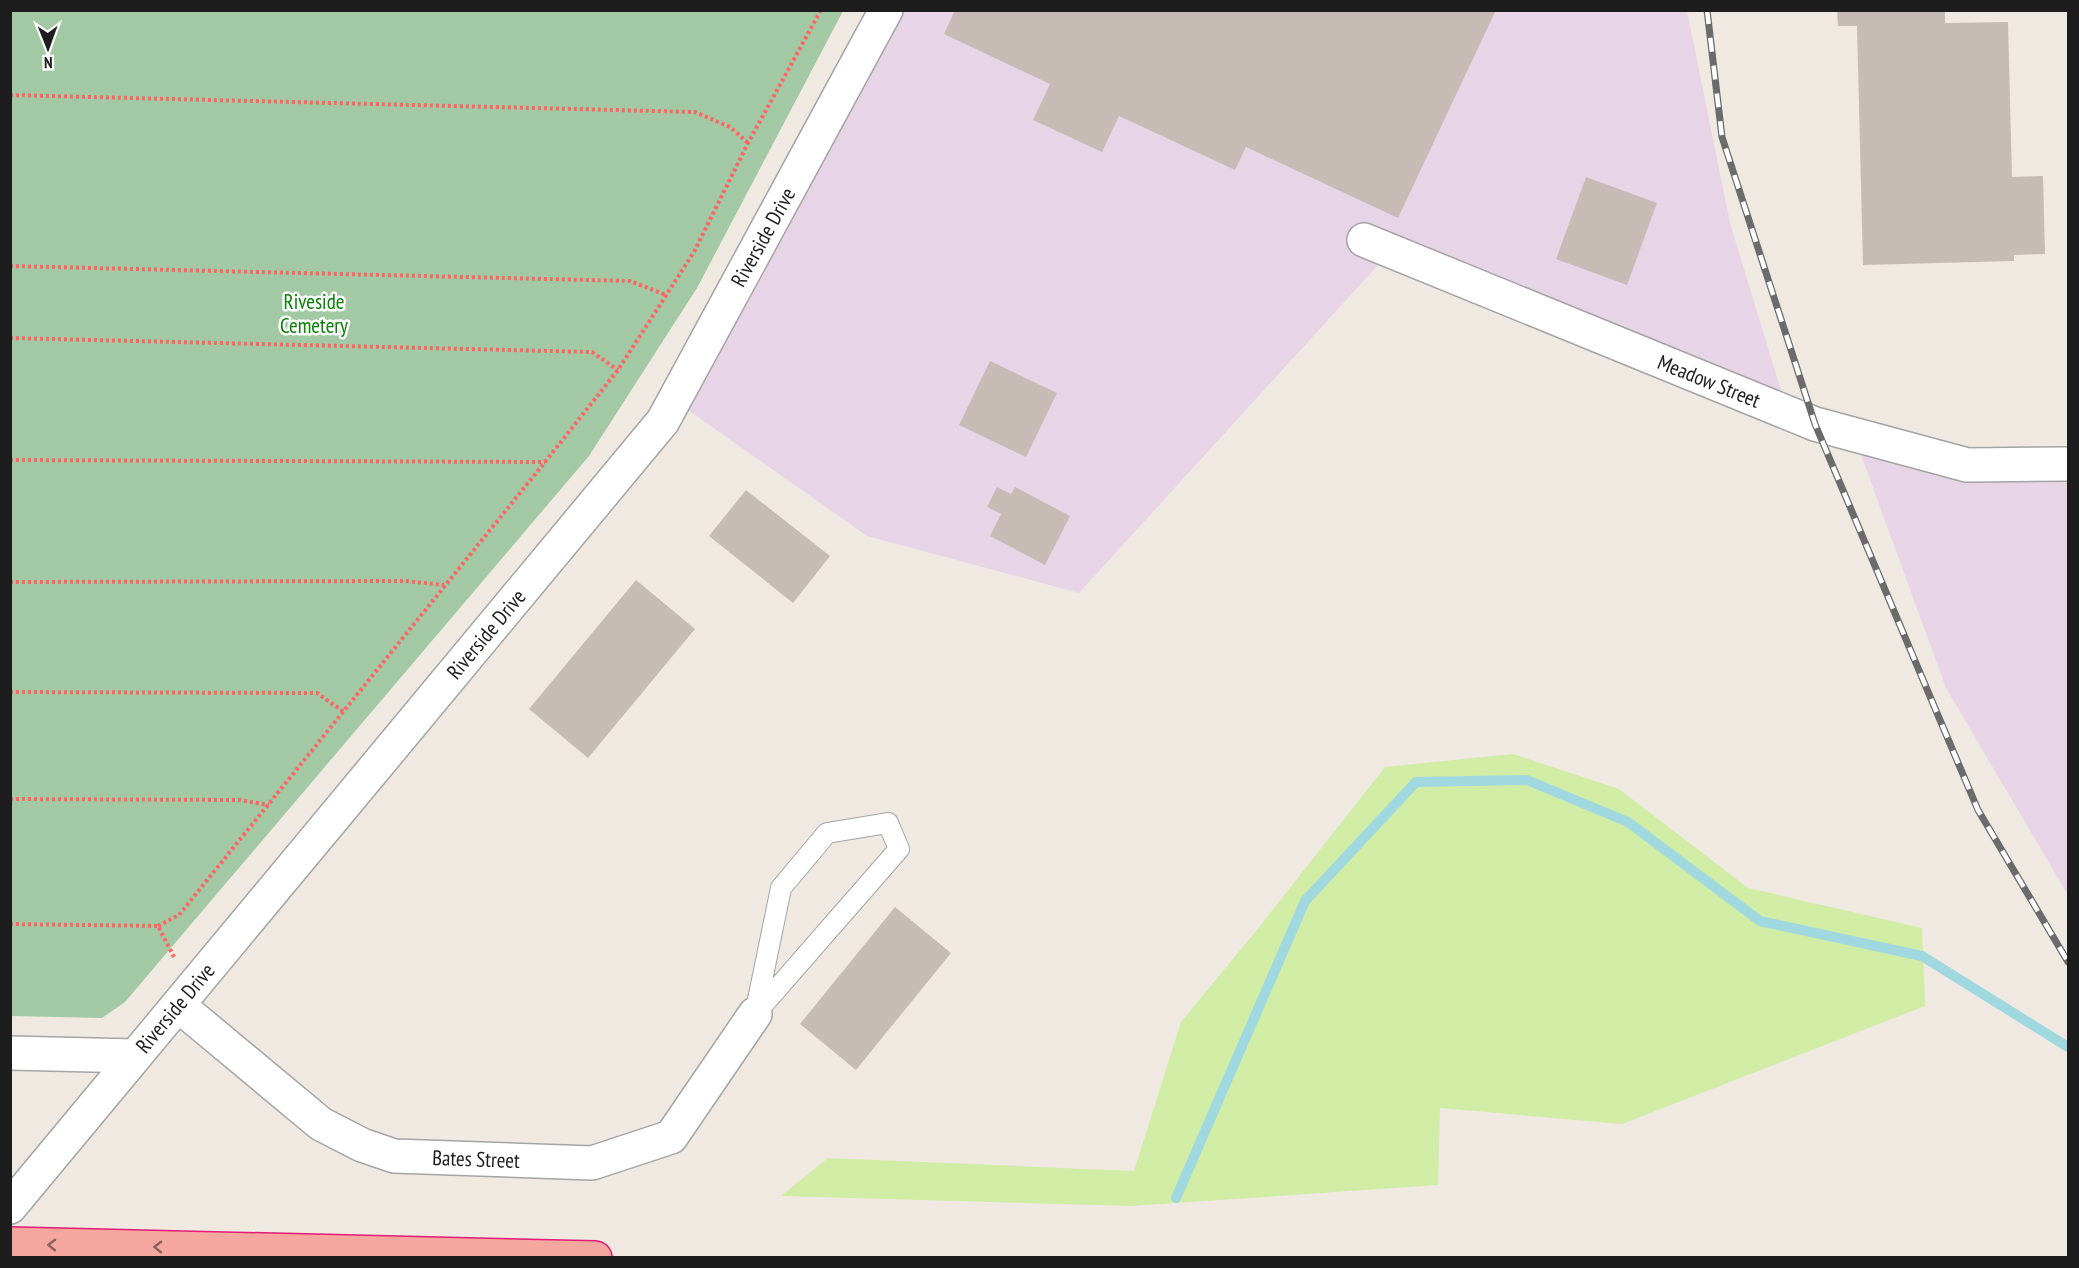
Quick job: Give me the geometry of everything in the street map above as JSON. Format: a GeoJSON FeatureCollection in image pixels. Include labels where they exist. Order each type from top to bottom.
{"type":"FeatureCollection","features":[{"type":"Feature","properties":{"kind":"highway"},"geometry":{"type":"LineString","coordinates":[[10,1244],[595,1257]]}},
{"type":"Feature","properties":{"kind":"street","name":"Riverside Drive"},"geometry":{"type":"LineString","coordinates":[[10,1207],[663,421],[886,10]]}},
{"type":"Feature","properties":{"kind":"street","name":"Meadow Street"},"geometry":{"type":"LineString","coordinates":[[1364,240],[1815,424],[1967,465],[2068,464]]}},
{"type":"Feature","properties":{"kind":"street","name":"Bates Street"},"geometry":{"type":"LineString","coordinates":[[185,997],[321,1124],[362,1145],[394,1156],[592,1163],[671,1137],[755,1014]]}},
{"type":"Feature","properties":{"kind":"street"},"geometry":{"type":"LineString","coordinates":[[10,1053],[135,1056]]}},
{"type":"Feature","properties":{"kind":"lane"},"geometry":{"type":"LineString","coordinates":[[888,823],[899,849],[755,1014],[781,888],[827,832],[888,823]]}},
{"type":"Feature","properties":{"kind":"path"},"geometry":{"type":"LineString","coordinates":[[10,924],[158,926],[179,915],[618,370],[694,252],[748,143],[820,10]]}},
{"type":"Feature","properties":{"kind":"path"},"geometry":{"type":"LineString","coordinates":[[10,95],[694,112],[730,127],[748,143]]}},
{"type":"Feature","properties":{"kind":"path"},"geometry":{"type":"LineString","coordinates":[[10,266],[630,281],[666,296]]}},
{"type":"Feature","properties":{"kind":"path"},"geometry":{"type":"LineString","coordinates":[[10,338],[592,352],[618,370]]}},
{"type":"Feature","properties":{"kind":"path"},"geometry":{"type":"LineString","coordinates":[[10,460],[545,462]]}},
{"type":"Feature","properties":{"kind":"path"},"geometry":{"type":"LineString","coordinates":[[10,582],[406,581],[445,585]]}},
{"type":"Feature","properties":{"kind":"path"},"geometry":{"type":"LineString","coordinates":[[10,692],[317,693],[344,712]]}},
{"type":"Feature","properties":{"kind":"path"},"geometry":{"type":"LineString","coordinates":[[10,799],[240,800],[269,805]]}},
{"type":"Feature","properties":{"kind":"path"},"geometry":{"type":"LineString","coordinates":[[158,926],[185,997]]}},
{"type":"Feature","properties":{"kind":"shaded area"},"geometry":{"type":"Polygon","coordinates":[[[903,10],[1687,11],[1730,223],[1783,397],[1400,241],[1079,593],[867,536],[688,410],[903,10]]]}},
{"type":"Feature","properties":{"kind":"shaded area"},"geometry":{"type":"Polygon","coordinates":[[[1861,455],[2068,458],[2068,895],[1946,688],[1861,455]]]}},
{"type":"Feature","properties":{"kind":"green space","name":"Riveside Cemetery"},"geometry":{"type":"Polygon","coordinates":[[[11,10],[843,11],[697,288],[589,456],[125,1002],[102,1018],[11,1016],[11,10]]]}},
{"type":"Feature","properties":{"kind":"green space"},"geometry":{"type":"Polygon","coordinates":[[[1513,754],[1619,789],[1748,888],[1922,928],[1925,1006],[1622,1124],[1440,1108],[1438,1185],[1132,1206],[781,1196],[828,1158],[1134,1171],[1181,1022],[1385,767],[1513,754]]]}},
{"type":"Feature","properties":{"kind":"building"},"geometry":{"type":"Polygon","coordinates":[[[955,10],[1496,10],[1398,218],[1246,147],[1235,170],[1119,116],[1102,152],[1033,120],[1050,84],[944,34],[955,10]]]}},
{"type":"Feature","properties":{"kind":"building"},"geometry":{"type":"Polygon","coordinates":[[[1837,10],[1945,10],[1945,23],[2008,22],[2012,177],[2043,176],[2045,254],[2014,255],[2014,261],[1863,265],[1857,26],[1838,26],[1837,10]]]}},
{"type":"Feature","properties":{"kind":"building"},"geometry":{"type":"Polygon","coordinates":[[[1586,177],[1657,203],[1627,285],[1556,259],[1586,177]]]}},
{"type":"Feature","properties":{"kind":"building"},"geometry":{"type":"Polygon","coordinates":[[[990,361],[1057,393],[1026,457],[959,425],[990,361]]]}},
{"type":"Feature","properties":{"kind":"building"},"geometry":{"type":"Polygon","coordinates":[[[997,487],[1011,494],[1015,487],[1070,516],[1045,565],[990,536],[1001,514],[987,507],[997,487]]]}},
{"type":"Feature","properties":{"kind":"building"},"geometry":{"type":"Polygon","coordinates":[[[746,490],[830,556],[793,603],[709,536],[746,490]]]}},
{"type":"Feature","properties":{"kind":"building"},"geometry":{"type":"Polygon","coordinates":[[[636,580],[695,629],[588,758],[529,709],[636,580]]]}},
{"type":"Feature","properties":{"kind":"building"},"geometry":{"type":"Polygon","coordinates":[[[895,907],[951,953],[856,1070],[800,1024],[895,907]]]}},
{"type":"Feature","properties":{"kind":"waterway"},"geometry":{"type":"LineString","coordinates":[[1176,1198],[1305,901],[1416,782],[1527,780],[1628,822],[1760,921],[1922,956],[2068,1047]]}},
{"type":"Feature","properties":{"kind":"railway"},"geometry":{"type":"LineString","coordinates":[[1707,10],[1722,137],[1815,424],[1978,810],[2068,962]]}}]}
